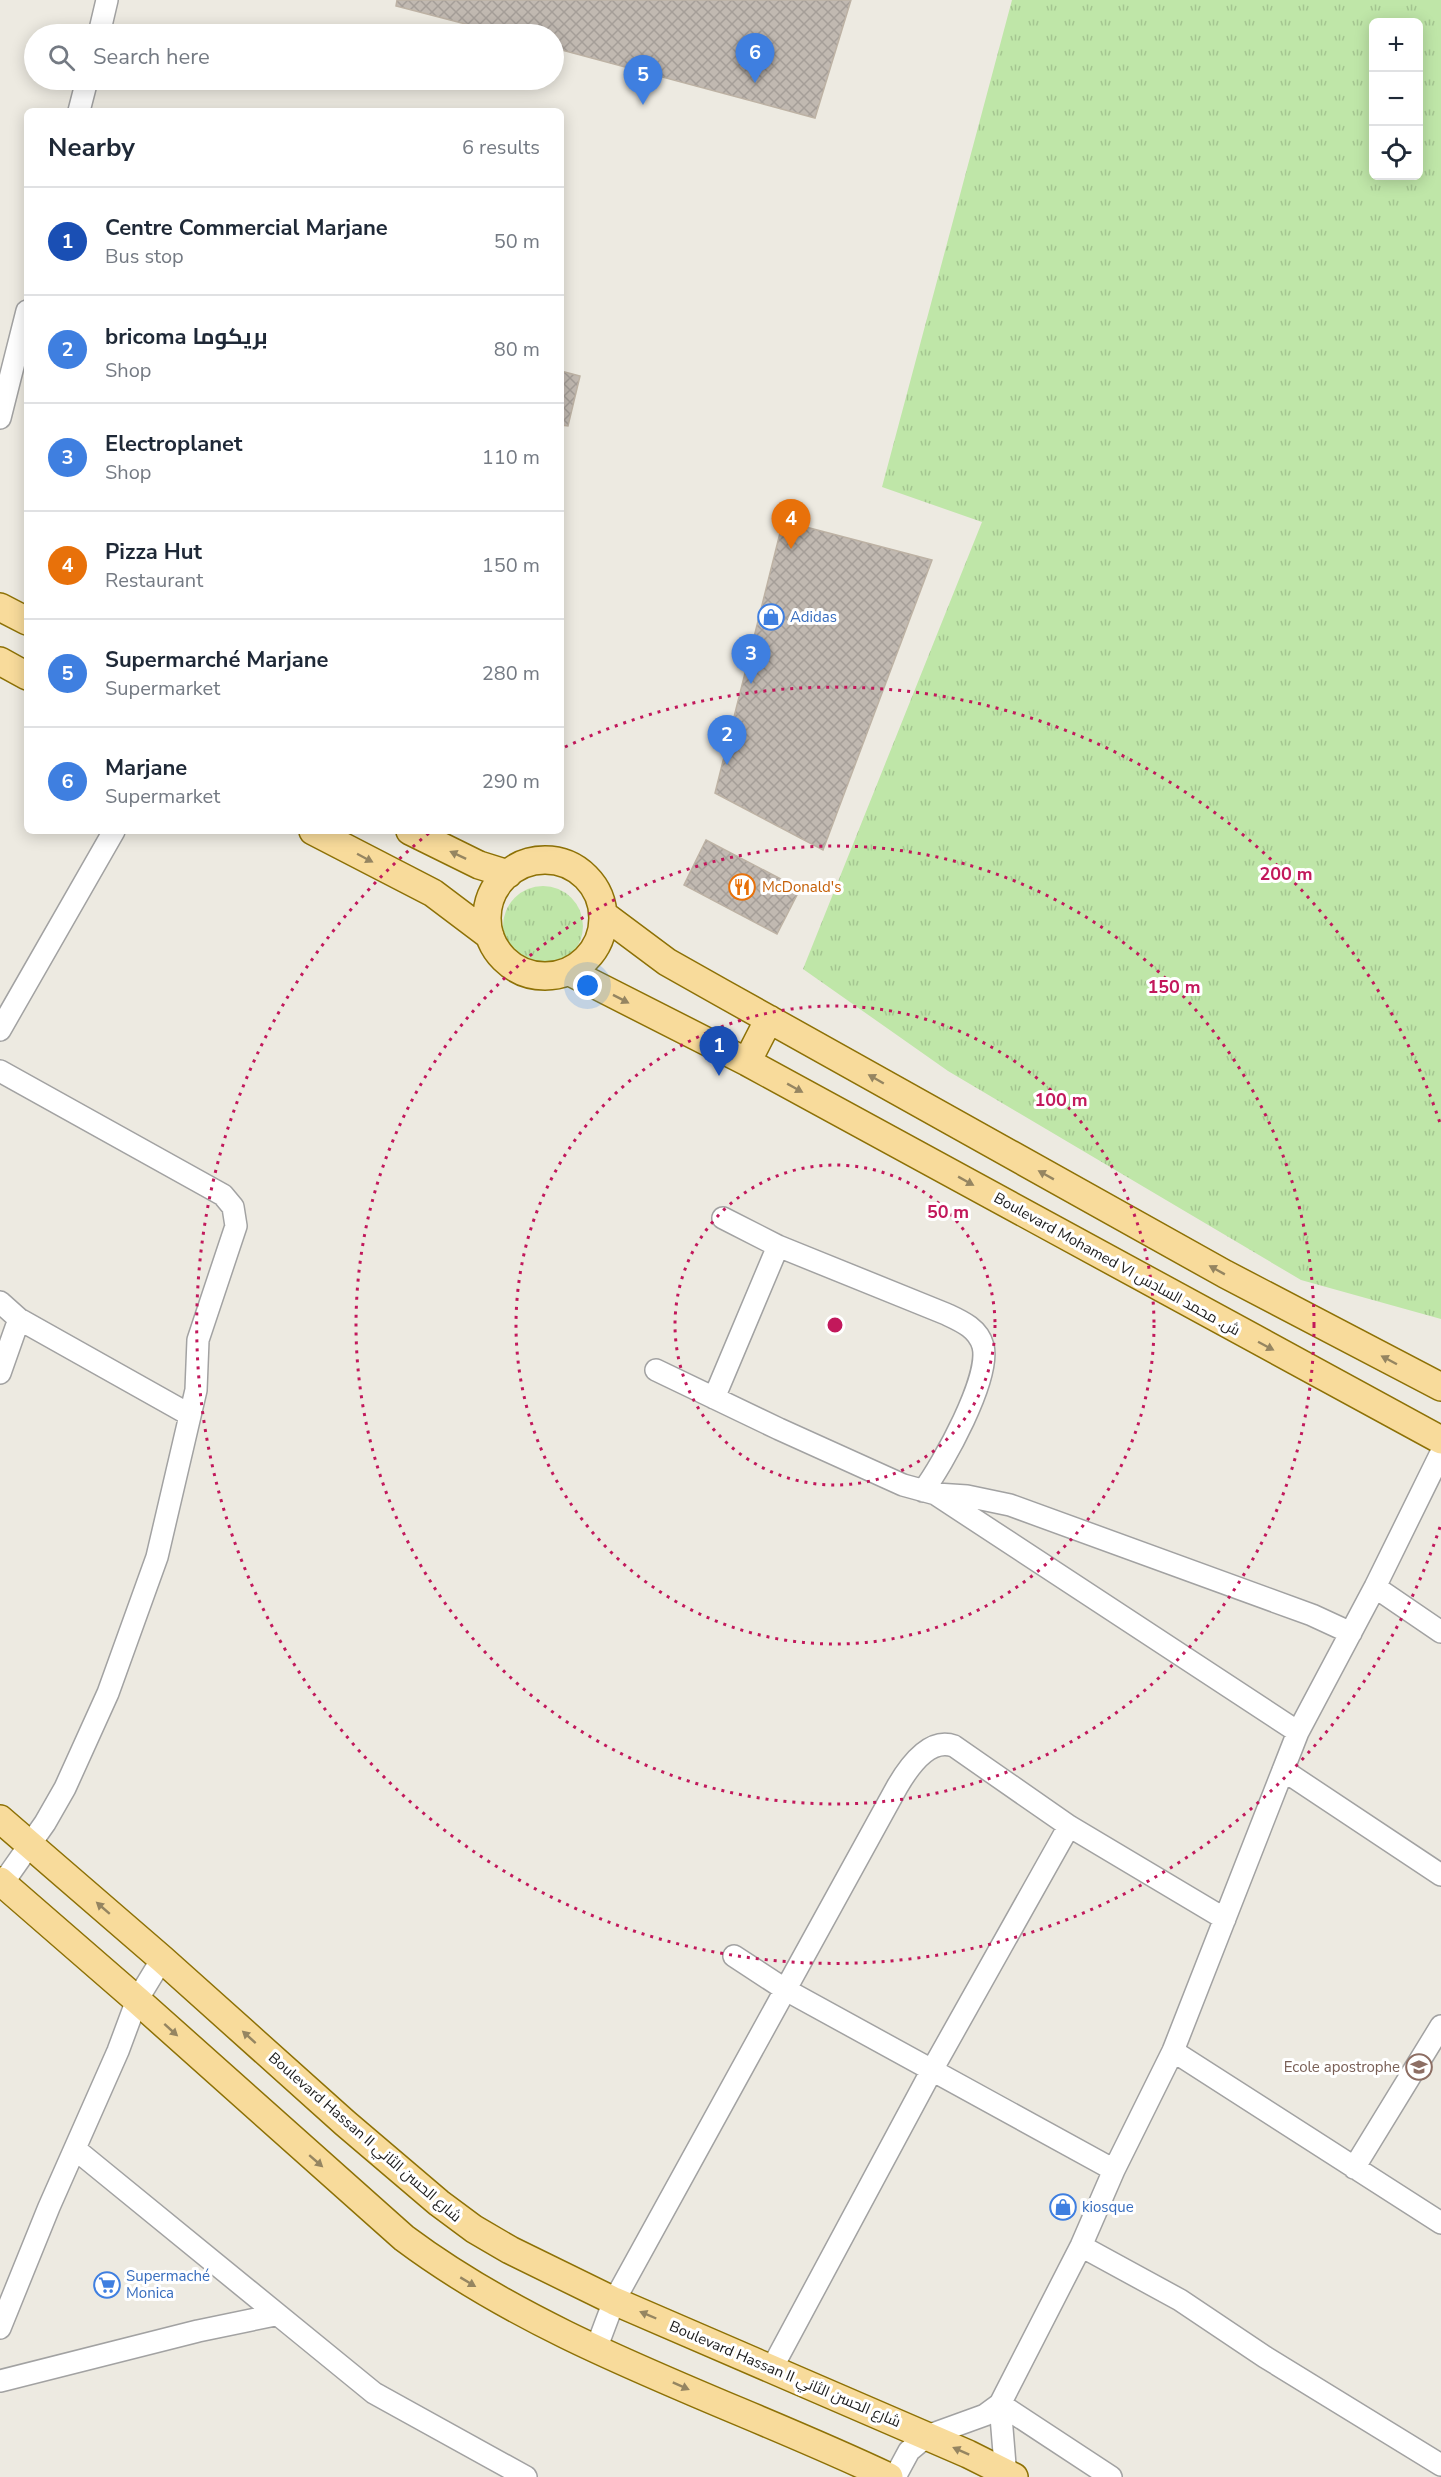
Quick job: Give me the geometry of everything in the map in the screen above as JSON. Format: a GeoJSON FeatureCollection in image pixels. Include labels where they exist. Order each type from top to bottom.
{"type":"FeatureCollection","features":[{"type":"Feature","properties":{"kind":"main road"},"geometry":{"type":"LineString","coordinates":[[0,607],[24,619]]}},
{"type":"Feature","properties":{"kind":"main road"},"geometry":{"type":"LineString","coordinates":[[0,661],[24,674]]}},
{"type":"Feature","properties":{"kind":"main road"},"geometry":{"type":"LineString","coordinates":[[319,834],[433,894],[490,936]]}},
{"type":"Feature","properties":{"kind":"main road"},"geometry":{"type":"LineString","coordinates":[[416,834],[478,865],[508,874]]}},
{"type":"Feature","properties":{"kind":"main road"},"geometry":{"type":"LineString","coordinates":[[544,859],[561,861],[577,869],[597,889],[604,915],[601,938],[588,958],[570,972],[551,976],[531,975],[513,967],[499,953],[490,936],[487,917],[490,898],[500,881],[508,874],[515,868],[544,859]]}},
{"type":"Feature","properties":{"kind":"main road"},"geometry":{"type":"LineString","coordinates":[[604,915],[667,962],[1225,1274],[1441,1388]]}},
{"type":"Feature","properties":{"kind":"main road","name":"Boulevard Mohamed VI ش. محمد السادس"},"geometry":{"type":"LineString","coordinates":[[570,972],[747,1062],[1441,1440]]}},
{"type":"Feature","properties":{"kind":"main road"},"geometry":{"type":"LineString","coordinates":[[747,1062],[768,1018]]}},
{"type":"Feature","properties":{"kind":"main road","name":"Boulevard Hassan II شارع الحسن الثاني"},"geometry":{"type":"LineString","coordinates":[[0,1819],[162,1959],[345,2123],[448,2210],[474,2229],[510,2250],[614,2301],[927,2436],[1009,2476]]}},
{"type":"Feature","properties":{"kind":"main road"},"geometry":{"type":"LineString","coordinates":[[1,1884],[137,2000],[404,2238],[436,2262],[481,2289],[596,2349],[889,2477]]}},
{"type":"Feature","properties":{"kind":"street"},"geometry":{"type":"LineString","coordinates":[[101,24],[107,0]]}},
{"type":"Feature","properties":{"kind":"street"},"geometry":{"type":"LineString","coordinates":[[80,108],[84,90]]}},
{"type":"Feature","properties":{"kind":"street"},"geometry":{"type":"LineString","coordinates":[[0,418],[24,322]]}},
{"type":"Feature","properties":{"kind":"street"},"geometry":{"type":"LineString","coordinates":[[0,1030],[112,834]]}},
{"type":"Feature","properties":{"kind":"street"},"geometry":{"type":"LineString","coordinates":[[0,1071],[223,1195],[233,1207],[236,1226],[198,1340],[196,1390],[157,1557],[108,1693],[64,1788],[45,1823],[1,1884]]}},
{"type":"Feature","properties":{"kind":"street"},"geometry":{"type":"LineString","coordinates":[[723,1218],[778,1246],[962,1321],[975,1331],[983,1346],[981,1375],[930,1492]]}},
{"type":"Feature","properties":{"kind":"street"},"geometry":{"type":"LineString","coordinates":[[714,1398],[778,1246]]}},
{"type":"Feature","properties":{"kind":"street"},"geometry":{"type":"LineString","coordinates":[[0,1302],[19,1319],[190,1415]]}},
{"type":"Feature","properties":{"kind":"street"},"geometry":{"type":"LineString","coordinates":[[0,1373],[19,1319]]}},
{"type":"Feature","properties":{"kind":"street"},"geometry":{"type":"LineString","coordinates":[[656,1370],[861,1468],[903,1485],[930,1492],[967,1496],[1010,1505],[1312,1615],[1351,1633]]}},
{"type":"Feature","properties":{"kind":"street"},"geometry":{"type":"LineString","coordinates":[[895,2477],[909,2451],[927,2436],[985,2415],[1000,2404],[1081,2246],[1114,2170],[1173,2051],[1298,1732],[1375,1587],[1441,1453]]}},
{"type":"Feature","properties":{"kind":"street"},"geometry":{"type":"LineString","coordinates":[[930,1492],[1298,1732]]}},
{"type":"Feature","properties":{"kind":"street"},"geometry":{"type":"LineString","coordinates":[[1375,1587],[1441,1632]]}},
{"type":"Feature","properties":{"kind":"street"},"geometry":{"type":"LineString","coordinates":[[596,2349],[614,2301],[904,1774],[916,1760],[940,1744],[954,1746],[1069,1826],[1225,1919]]}},
{"type":"Feature","properties":{"kind":"street"},"geometry":{"type":"LineString","coordinates":[[1282,1770],[1441,1875]]}},
{"type":"Feature","properties":{"kind":"street"},"geometry":{"type":"LineString","coordinates":[[772,2368],[932,2070],[1069,1826]]}},
{"type":"Feature","properties":{"kind":"street"},"geometry":{"type":"LineString","coordinates":[[734,1956],[786,1990],[1114,2170]]}},
{"type":"Feature","properties":{"kind":"street"},"geometry":{"type":"LineString","coordinates":[[0,2328],[121,2044],[137,2000],[162,1959]]}},
{"type":"Feature","properties":{"kind":"street"},"geometry":{"type":"LineString","coordinates":[[1354,2168],[1441,2026]]}},
{"type":"Feature","properties":{"kind":"street"},"geometry":{"type":"LineString","coordinates":[[1173,2051],[1441,2223]]}},
{"type":"Feature","properties":{"kind":"street"},"geometry":{"type":"LineString","coordinates":[[75,2149],[275,2315],[374,2393],[526,2477]]}},
{"type":"Feature","properties":{"kind":"street"},"geometry":{"type":"LineString","coordinates":[[1081,2246],[1180,2300],[1265,2357],[1441,2465]]}},
{"type":"Feature","properties":{"kind":"street"},"geometry":{"type":"LineString","coordinates":[[0,2381],[198,2331],[275,2315]]}},
{"type":"Feature","properties":{"kind":"street"},"geometry":{"type":"LineString","coordinates":[[1000,2404],[1009,2476]]}},
{"type":"Feature","properties":{"kind":"street"},"geometry":{"type":"LineString","coordinates":[[1000,2404],[1111,2477]]}},
{"type":"Feature","properties":{"kind":"green space"},"geometry":{"type":"Polygon","coordinates":[[[1012,0],[1441,0],[1441,1319],[1301,1280],[948,1071],[803,969],[982,522],[882,487],[1012,0]]]}},
{"type":"Feature","properties":{"kind":"green space"},"geometry":{"type":"Polygon","coordinates":[[[543,886],[558,889],[571,898],[580,911],[583,926],[580,941],[571,954],[558,963],[543,966],[528,963],[515,954],[506,941],[503,926],[506,911],[515,898],[528,889],[543,886]]]}},
{"type":"Feature","properties":{"kind":"building"},"geometry":{"type":"Polygon","coordinates":[[[397,0],[851,0],[815,118],[564,51],[564,24],[465,24],[396,6],[397,0]]]}},
{"type":"Feature","properties":{"kind":"building"},"geometry":{"type":"Polygon","coordinates":[[[564,372],[580,376],[568,426],[564,425],[564,372]]]}},
{"type":"Feature","properties":{"kind":"building"},"geometry":{"type":"Polygon","coordinates":[[[783,521],[932,560],[823,850],[715,793],[783,521]]]}},
{"type":"Feature","properties":{"kind":"building","name":"McDonald's"},"geometry":{"type":"Polygon","coordinates":[[[706,840],[800,889],[777,934],[684,885],[706,840]]]}},
{"type":"Feature","properties":{"kind":"place","name":"Marjane"},"geometry":{"type":"Point","coordinates":[755,83]}},
{"type":"Feature","properties":{"kind":"place","name":"Supermarché Marjane"},"geometry":{"type":"Point","coordinates":[643,105]}},
{"type":"Feature","properties":{"kind":"place","name":"Pizza Hut"},"geometry":{"type":"Point","coordinates":[791,549]}},
{"type":"Feature","properties":{"kind":"place","name":"Adidas"},"geometry":{"type":"Point","coordinates":[771,617]}},
{"type":"Feature","properties":{"kind":"place","name":"Electroplanet"},"geometry":{"type":"Point","coordinates":[751,684]}},
{"type":"Feature","properties":{"kind":"place","name":"bricoma بريكوما"},"geometry":{"type":"Point","coordinates":[727,765]}},
{"type":"Feature","properties":{"kind":"place","name":"McDonald's"},"geometry":{"type":"Point","coordinates":[742,887]}},
{"type":"Feature","properties":{"kind":"place","name":"Centre Commercial Marjane"},"geometry":{"type":"Point","coordinates":[719,1076]}},
{"type":"Feature","properties":{"kind":"place","name":"Ecole apostrophe"},"geometry":{"type":"Point","coordinates":[1419,2067]}},
{"type":"Feature","properties":{"kind":"place","name":"kiosque"},"geometry":{"type":"Point","coordinates":[1063,2207]}},
{"type":"Feature","properties":{"kind":"place","name":"Supermaché Monica"},"geometry":{"type":"Point","coordinates":[107,2285]}}]}
